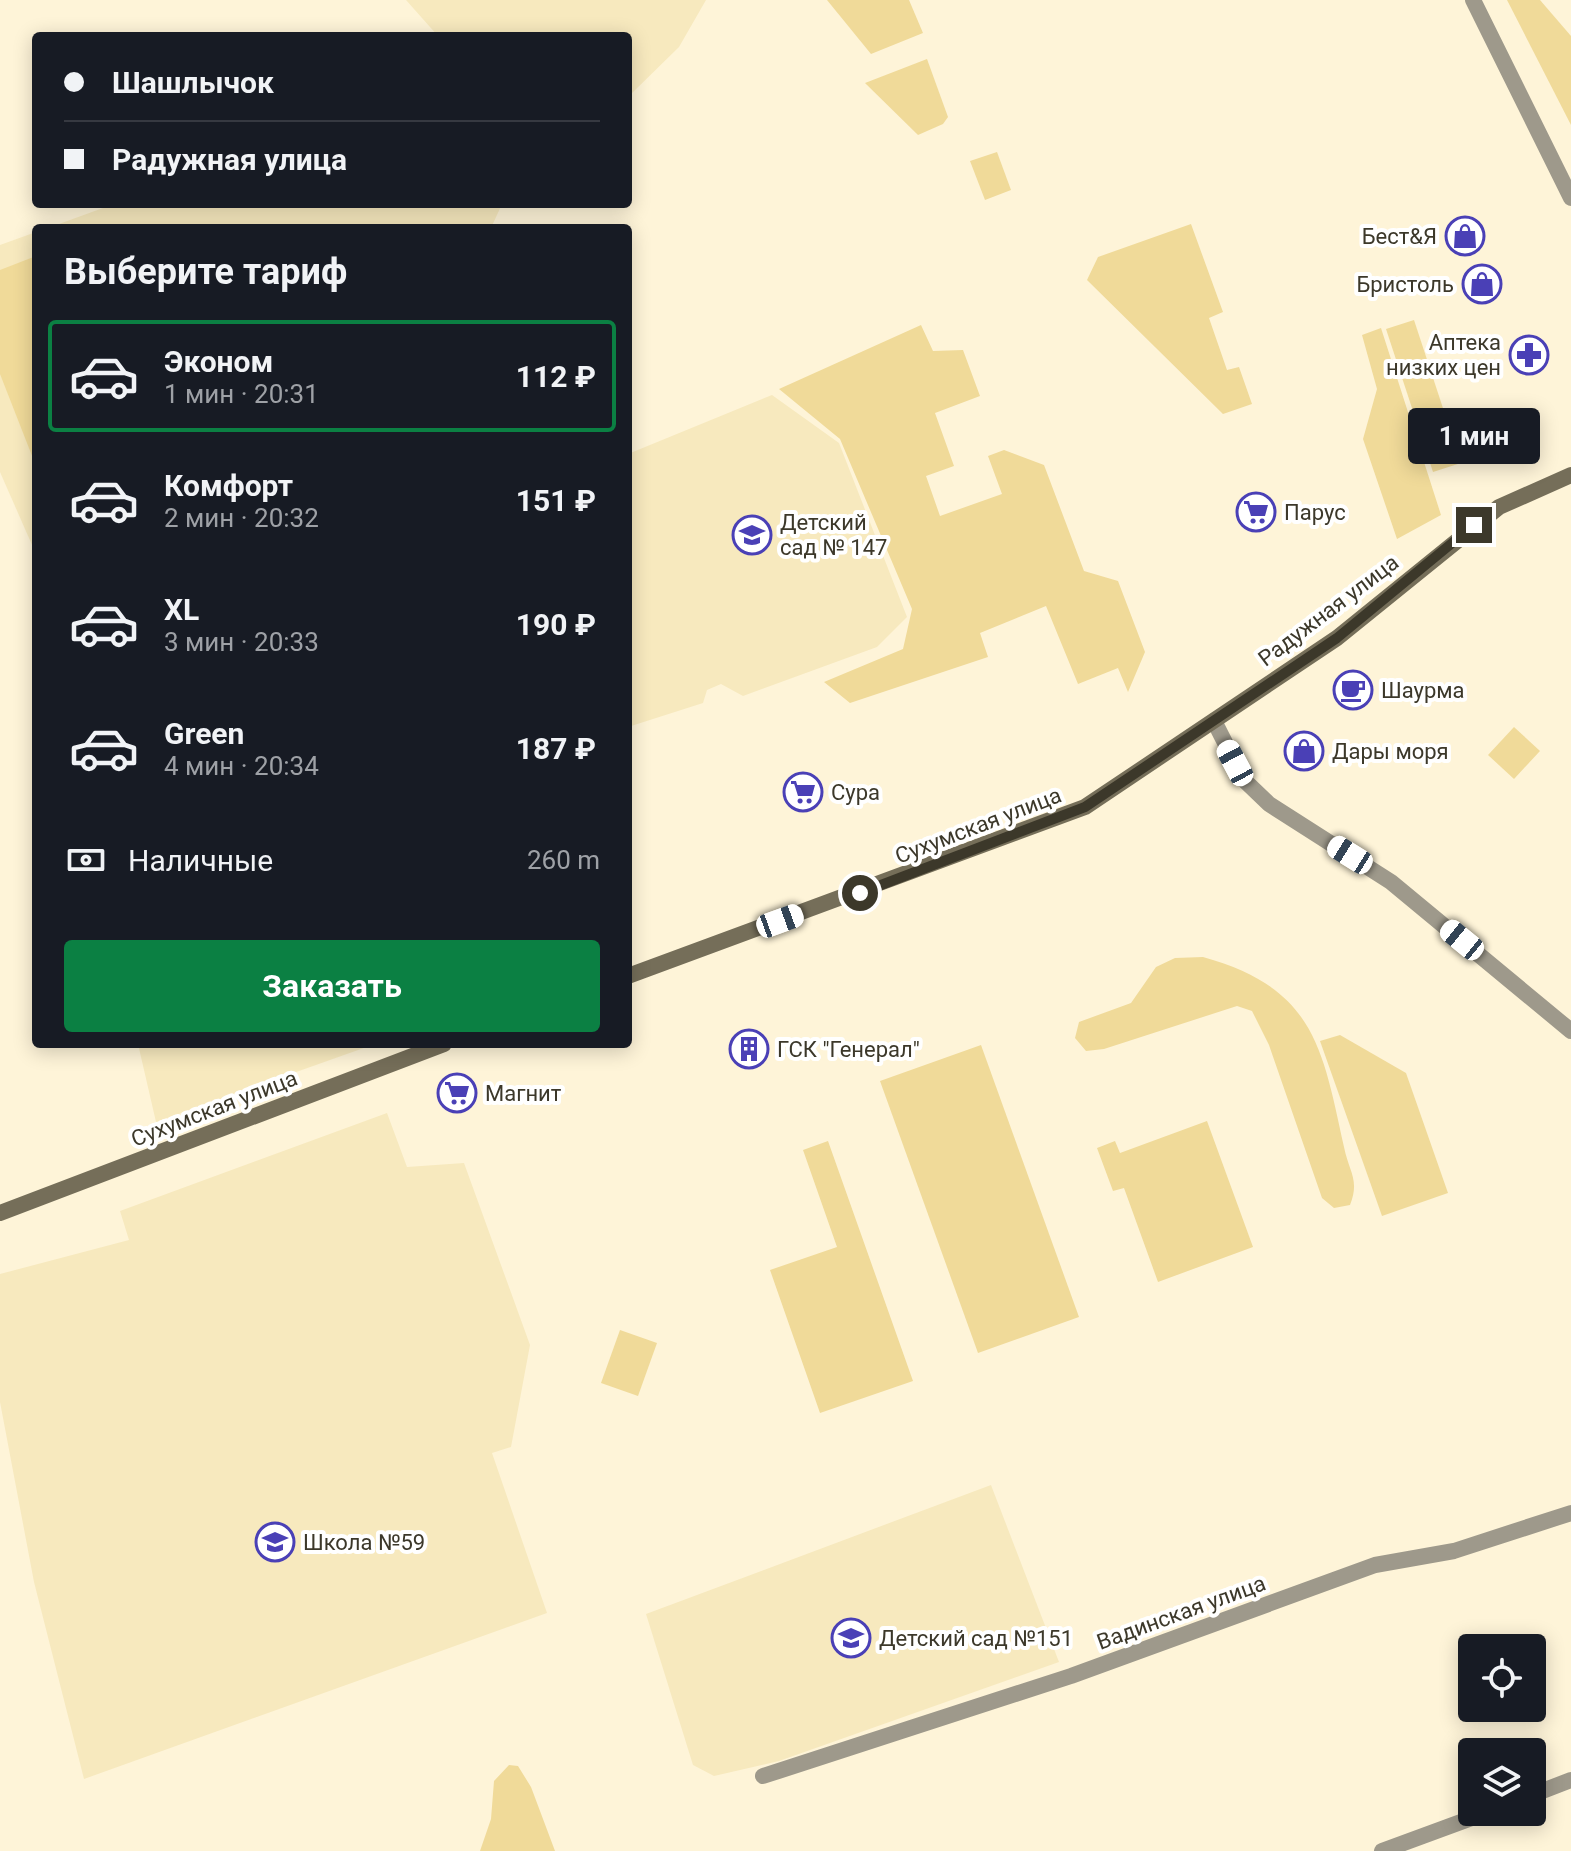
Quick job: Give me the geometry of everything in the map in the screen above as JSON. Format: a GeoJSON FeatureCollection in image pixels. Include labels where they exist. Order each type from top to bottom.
{"type":"FeatureCollection","features":[{"type":"Feature","properties":{"kind":"main road","name":"Радужная улица"},"geometry":{"type":"LineString","coordinates":[[1115,788],[1337,638],[1499,507],[1571,475]]}},
{"type":"Feature","properties":{"kind":"main road","name":"Сухумская улица"},"geometry":{"type":"LineString","coordinates":[[632,975],[1065,816],[1115,788]]}},
{"type":"Feature","properties":{"kind":"main road","name":"Сухумская улица"},"geometry":{"type":"LineString","coordinates":[[0,1213],[433,1048]]}},
{"type":"Feature","properties":{"kind":"street"},"geometry":{"type":"LineString","coordinates":[[1473,0],[1571,198]]}},
{"type":"Feature","properties":{"kind":"street"},"geometry":{"type":"LineString","coordinates":[[1214,721],[1244,780],[1269,804],[1391,882],[1571,1031]]}},
{"type":"Feature","properties":{"kind":"street","name":"Вадинская улица"},"geometry":{"type":"LineString","coordinates":[[763,1776],[1071,1676],[1375,1565],[1454,1551],[1571,1513]]}},
{"type":"Feature","properties":{"kind":"street"},"geometry":{"type":"LineString","coordinates":[[1546,1790],[1571,1780]]}},
{"type":"Feature","properties":{"kind":"street"},"geometry":{"type":"LineString","coordinates":[[1382,1851],[1458,1823]]}},
{"type":"Feature","properties":{"kind":"shaded area"},"geometry":{"type":"Polygon","coordinates":[[[406,0],[706,0],[679,47],[632,93],[632,32],[434,32],[406,0]]]}},
{"type":"Feature","properties":{"kind":"shaded area"},"geometry":{"type":"Polygon","coordinates":[[[827,0],[909,0],[923,33],[871,54],[827,0]]]}},
{"type":"Feature","properties":{"kind":"shaded area"},"geometry":{"type":"Polygon","coordinates":[[[1507,0],[1540,0],[1571,36],[1571,125],[1507,0]]]}},
{"type":"Feature","properties":{"kind":"shaded area"},"geometry":{"type":"Polygon","coordinates":[[[927,59],[948,117],[943,124],[918,135],[865,83],[927,59]]]}},
{"type":"Feature","properties":{"kind":"shaded area"},"geometry":{"type":"Polygon","coordinates":[[[997,152],[1011,190],[985,200],[970,161],[997,152]]]}},
{"type":"Feature","properties":{"kind":"shaded area"},"geometry":{"type":"Polygon","coordinates":[[[103,208],[500,208],[493,224],[59,224],[103,208]]]}},
{"type":"Feature","properties":{"kind":"shaded area"},"geometry":{"type":"Polygon","coordinates":[[[1191,224],[1223,312],[1209,318],[1227,370],[1239,367],[1252,404],[1223,414],[1087,280],[1098,257],[1191,224]]]}},
{"type":"Feature","properties":{"kind":"shaded area"},"geometry":{"type":"Polygon","coordinates":[[[32,233],[32,545],[0,472],[0,245],[32,233]]]}},
{"type":"Feature","properties":{"kind":"shaded area"},"geometry":{"type":"Polygon","coordinates":[[[32,258],[32,456],[0,374],[0,270],[32,258]]]}},
{"type":"Feature","properties":{"kind":"shaded area"},"geometry":{"type":"Polygon","coordinates":[[[1414,320],[1461,463],[1433,472],[1386,329],[1414,320]]]}},
{"type":"Feature","properties":{"kind":"shaded area"},"geometry":{"type":"Polygon","coordinates":[[[921,325],[933,351],[963,350],[980,396],[935,413],[954,466],[926,476],[940,516],[1002,494],[988,456],[1004,450],[1044,465],[1084,571],[1118,581],[1145,652],[1128,692],[1118,668],[1078,684],[1046,606],[980,633],[988,657],[850,703],[824,682],[903,649],[912,609],[840,439],[779,389],[921,325]]]}},
{"type":"Feature","properties":{"kind":"shaded area"},"geometry":{"type":"Polygon","coordinates":[[[1381,328],[1441,515],[1397,539],[1363,439],[1377,389],[1362,335],[1381,328]]]}},
{"type":"Feature","properties":{"kind":"shaded area","name":"Детский сад № 147"},"geometry":{"type":"Polygon","coordinates":[[[772,395],[839,443],[907,617],[877,647],[743,696],[721,684],[707,690],[703,703],[632,726],[632,452],[772,395]]]}},
{"type":"Feature","properties":{"kind":"shaded area"},"geometry":{"type":"Polygon","coordinates":[[[1514,727],[1540,751],[1514,779],[1488,755],[1514,727]]]}},
{"type":"Feature","properties":{"kind":"shaded area"},"geometry":{"type":"Polygon","coordinates":[[[1203,957],[1240,970],[1269,986],[1291,1004],[1307,1026],[1328,1079],[1353,1176],[1350,1205],[1334,1208],[1322,1198],[1269,1045],[1252,1011],[1237,1006],[1104,1049],[1086,1051],[1075,1038],[1079,1022],[1131,1003],[1156,967],[1175,958],[1203,957]]]}},
{"type":"Feature","properties":{"kind":"shaded area"},"geometry":{"type":"Polygon","coordinates":[[[1340,1035],[1406,1073],[1448,1193],[1382,1216],[1320,1041],[1340,1035]]]}},
{"type":"Feature","properties":{"kind":"shaded area"},"geometry":{"type":"Polygon","coordinates":[[[981,1045],[1079,1317],[978,1353],[880,1081],[981,1045]]]}},
{"type":"Feature","properties":{"kind":"shaded area"},"geometry":{"type":"Polygon","coordinates":[[[139,1048],[364,1048],[156,1122],[139,1048]]]}},
{"type":"Feature","properties":{"kind":"shaded area","name":"Школа №59"},"geometry":{"type":"Polygon","coordinates":[[[387,1113],[407,1167],[464,1163],[530,1345],[511,1447],[492,1453],[547,1613],[84,1779],[34,1582],[0,1402],[0,1274],[129,1240],[120,1211],[387,1113]]]}},
{"type":"Feature","properties":{"kind":"shaded area"},"geometry":{"type":"Polygon","coordinates":[[[1207,1121],[1253,1247],[1158,1282],[1124,1188],[1113,1191],[1097,1148],[1115,1141],[1120,1153],[1207,1121]]]}},
{"type":"Feature","properties":{"kind":"shaded area"},"geometry":{"type":"Polygon","coordinates":[[[828,1141],[913,1381],[820,1413],[770,1270],[837,1247],[803,1150],[828,1141]]]}},
{"type":"Feature","properties":{"kind":"shaded area"},"geometry":{"type":"Polygon","coordinates":[[[620,1330],[657,1343],[638,1396],[601,1383],[620,1330]]]}},
{"type":"Feature","properties":{"kind":"shaded area","name":"Детский сад №151"},"geometry":{"type":"Polygon","coordinates":[[[991,1485],[1059,1662],[779,1761],[714,1776],[693,1765],[646,1614],[991,1485]]]}},
{"type":"Feature","properties":{"kind":"shaded area"},"geometry":{"type":"Polygon","coordinates":[[[509,1765],[518,1766],[531,1787],[555,1851],[480,1851],[491,1819],[494,1781],[509,1765]]]}},
{"type":"Feature","properties":{"kind":"place","name":"Бест&Я"},"geometry":{"type":"Point","coordinates":[1465,236]}},
{"type":"Feature","properties":{"kind":"place","name":"Бристоль"},"geometry":{"type":"Point","coordinates":[1482,284]}},
{"type":"Feature","properties":{"kind":"place","name":"Аптека низких цен"},"geometry":{"type":"Point","coordinates":[1529,355]}},
{"type":"Feature","properties":{"kind":"place","name":"Парус"},"geometry":{"type":"Point","coordinates":[1256,512]}},
{"type":"Feature","properties":{"kind":"place","name":"Детский сад № 147"},"geometry":{"type":"Point","coordinates":[752,535]}},
{"type":"Feature","properties":{"kind":"place","name":"Шаурма"},"geometry":{"type":"Point","coordinates":[1353,690]}},
{"type":"Feature","properties":{"kind":"place","name":"Дары моря"},"geometry":{"type":"Point","coordinates":[1304,751]}},
{"type":"Feature","properties":{"kind":"place","name":"Сура"},"geometry":{"type":"Point","coordinates":[803,792]}},
{"type":"Feature","properties":{"kind":"place","name":"ГСК \"Генерал\""},"geometry":{"type":"Point","coordinates":[749,1049]}},
{"type":"Feature","properties":{"kind":"place","name":"Магнит"},"geometry":{"type":"Point","coordinates":[457,1093]}},
{"type":"Feature","properties":{"kind":"place","name":"Школа №59"},"geometry":{"type":"Point","coordinates":[275,1542]}},
{"type":"Feature","properties":{"kind":"place","name":"Детский сад №151"},"geometry":{"type":"Point","coordinates":[851,1638]}},
{"type":"Feature","properties":{"kind":"route"},"geometry":{"type":"LineString","coordinates":[[860,893],[1085,807],[1337,638],[1474,525]]}}]}
